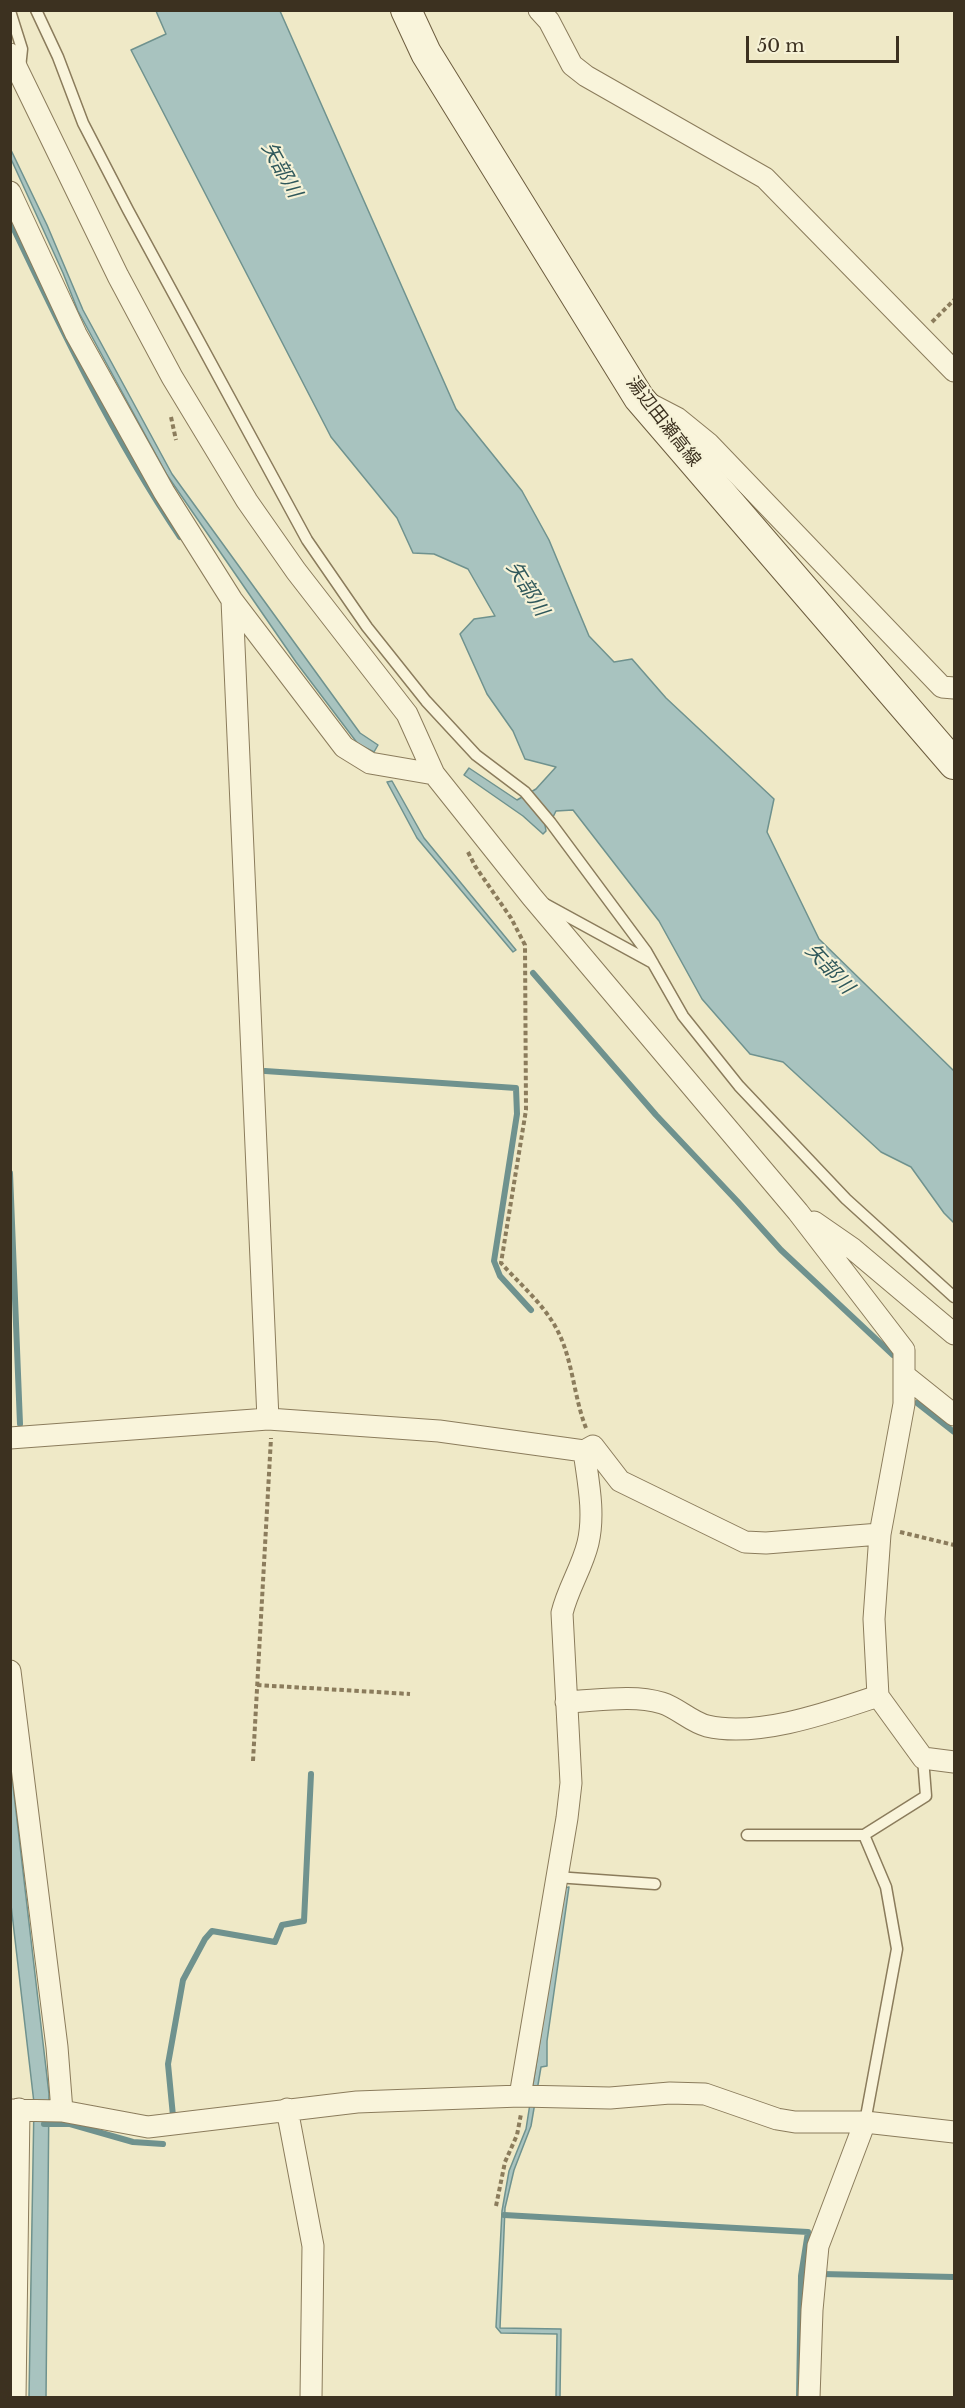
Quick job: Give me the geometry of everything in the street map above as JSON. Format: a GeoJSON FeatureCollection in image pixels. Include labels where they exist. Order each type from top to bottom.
{"type":"FeatureCollection","features":[{"type":"Feature","properties":{"kind":"main road","name":"湯辺田瀬高線"},"geometry":{"type":"LineString","coordinates":[[406,10],[426,53],[639,398],[954,764]]}},
{"type":"Feature","properties":{"kind":"street"},"geometry":{"type":"LineString","coordinates":[[539,10],[549,21],[572,65],[586,76],[765,178],[954,370]]}},
{"type":"Feature","properties":{"kind":"street"},"geometry":{"type":"LineString","coordinates":[[14,65],[118,276],[172,377],[247,501],[290,562],[407,714],[434,774],[532,897],[798,1212],[904,1350],[904,1404],[880,1531],[874,1619],[878,1696],[923,1758],[954,1762]]}},
{"type":"Feature","properties":{"kind":"street"},"geometry":{"type":"LineString","coordinates":[[10,192],[76,334],[164,492],[232,600],[344,747],[370,763],[434,774]]}},
{"type":"Feature","properties":{"kind":"street"},"geometry":{"type":"LineString","coordinates":[[639,398],[677,418],[709,444],[942,687],[954,688]]}},
{"type":"Feature","properties":{"kind":"street"},"geometry":{"type":"LineString","coordinates":[[232,600],[270,1419]]}},
{"type":"Feature","properties":{"kind":"street"},"geometry":{"type":"LineString","coordinates":[[798,1212],[853,1249],[954,1334]]}},
{"type":"Feature","properties":{"kind":"street"},"geometry":{"type":"LineString","coordinates":[[904,1375],[954,1415]]}},
{"type":"Feature","properties":{"kind":"street"},"geometry":{"type":"LineString","coordinates":[[10,1438],[270,1419],[439,1431],[589,1448],[620,1481],[745,1542],[766,1543],[880,1531]]}},
{"type":"Feature","properties":{"kind":"street"},"geometry":{"type":"LineString","coordinates":[[522,2096],[571,1783],[562,1612],[588,1543],[592,1519],[589,1448]]}},
{"type":"Feature","properties":{"kind":"street"},"geometry":{"type":"LineString","coordinates":[[10,1671],[56,2035],[62,2111]]}},
{"type":"Feature","properties":{"kind":"street"},"geometry":{"type":"LineString","coordinates":[[566,1702],[642,1699],[664,1703],[706,1726],[746,1728],[814,1718],[878,1696]]}},
{"type":"Feature","properties":{"kind":"street"},"geometry":{"type":"LineString","coordinates":[[15,2397],[15,2110],[62,2111],[148,2127],[357,2102],[522,2096],[610,2098],[670,2093],[705,2094],[777,2119],[865,2122],[954,2132]]}},
{"type":"Feature","properties":{"kind":"street"},"geometry":{"type":"LineString","coordinates":[[287,2109],[313,2246],[311,2397]]}},
{"type":"Feature","properties":{"kind":"street"},"geometry":{"type":"LineString","coordinates":[[809,2397],[812,2310],[818,2246],[865,2122]]}},
{"type":"Feature","properties":{"kind":"lane"},"geometry":{"type":"LineString","coordinates":[[36,10],[58,57],[82,123],[307,540],[367,627],[426,701],[476,755],[525,792],[551,823],[652,963],[683,1016],[739,1086],[846,1199],[954,1297]]}},
{"type":"Feature","properties":{"kind":"lane"},"geometry":{"type":"LineString","coordinates":[[10,11],[22,49],[14,65]]}},
{"type":"Feature","properties":{"kind":"lane"},"geometry":{"type":"LineString","coordinates":[[532,897],[652,963]]}},
{"type":"Feature","properties":{"kind":"lane"},"geometry":{"type":"LineString","coordinates":[[747,1835],[864,1835],[926,1797],[923,1758]]}},
{"type":"Feature","properties":{"kind":"lane"},"geometry":{"type":"LineString","coordinates":[[864,1835],[886,1887],[897,1949],[865,2122]]}},
{"type":"Feature","properties":{"kind":"lane"},"geometry":{"type":"LineString","coordinates":[[556,1877],[655,1884]]}},
{"type":"Feature","properties":{"kind":"path"},"geometry":{"type":"LineString","coordinates":[[920,335],[954,300]]}},
{"type":"Feature","properties":{"kind":"path"},"geometry":{"type":"LineString","coordinates":[[466,849],[511,918],[525,945],[525,1110],[501,1263],[556,1327],[570,1365],[578,1409],[589,1448]]}},
{"type":"Feature","properties":{"kind":"path"},"geometry":{"type":"LineString","coordinates":[[254,1761],[270,1419]]}},
{"type":"Feature","properties":{"kind":"path"},"geometry":{"type":"LineString","coordinates":[[880,1531],[954,1545]]}},
{"type":"Feature","properties":{"kind":"path"},"geometry":{"type":"LineString","coordinates":[[257,1685],[410,1694]]}},
{"type":"Feature","properties":{"kind":"path"},"geometry":{"type":"LineString","coordinates":[[496,2206],[506,2162],[517,2135],[522,2096]]}},
{"type":"Feature","properties":{"kind":"water","name":"矢部川"},"geometry":{"type":"Polygon","coordinates":[[[156,11],[280,11],[456,409],[522,491],[549,540],[589,636],[614,662],[632,659],[666,698],[774,799],[767,832],[819,939],[954,1071],[954,1223],[944,1213],[911,1167],[881,1152],[783,1062],[750,1054],[702,999],[659,921],[573,810],[556,811],[545,825],[546,831],[543,834],[523,816],[464,775],[469,768],[517,800],[536,789],[556,767],[525,759],[513,731],[487,694],[460,634],[474,619],[495,616],[468,569],[434,554],[413,553],[397,518],[331,437],[131,50],[166,34],[156,11]]]}},
{"type":"Feature","properties":{"kind":"water"},"geometry":{"type":"Polygon","coordinates":[[[10,148],[47,225],[83,310],[172,474],[360,733],[378,745],[374,752],[358,744],[296,662],[167,475],[78,311],[11,159],[10,148]]]}},
{"type":"Feature","properties":{"kind":"water"},"geometry":{"type":"Polygon","coordinates":[[[392,781],[424,838],[516,950],[513,952],[417,838],[387,782],[392,781]]]}},
{"type":"Feature","properties":{"kind":"water"},"geometry":{"type":"Polygon","coordinates":[[[10,1760],[49,2094],[46,2397],[29,2397],[34,2103],[11,1905],[10,1760]]]}},
{"type":"Feature","properties":{"kind":"water"},"geometry":{"type":"Polygon","coordinates":[[[569,1887],[547,2041],[547,2066],[541,2067],[531,2126],[514,2170],[505,2208],[500,2328],[561,2329],[560,2397],[556,2397],[557,2334],[501,2333],[496,2327],[502,2211],[509,2171],[526,2129],[564,1888],[569,1887]]]}},
{"type":"Feature","properties":{"kind":"waterway"},"geometry":{"type":"LineString","coordinates":[[10,221],[110,422],[180,537]]}},
{"type":"Feature","properties":{"kind":"waterway"},"geometry":{"type":"LineString","coordinates":[[533,973],[656,1115],[781,1250],[893,1355]]}},
{"type":"Feature","properties":{"kind":"waterway"},"geometry":{"type":"LineString","coordinates":[[265,1071],[516,1088],[517,1114],[494,1261],[500,1276],[531,1310]]}},
{"type":"Feature","properties":{"kind":"waterway"},"geometry":{"type":"LineString","coordinates":[[10,1173],[20,1424]]}},
{"type":"Feature","properties":{"kind":"waterway"},"geometry":{"type":"LineString","coordinates":[[917,1403],[954,1432]]}},
{"type":"Feature","properties":{"kind":"waterway"},"geometry":{"type":"LineString","coordinates":[[173,2116],[168,2064],[183,1980],[205,1939],[212,1931],[275,1942],[282,1925],[304,1921],[311,1774]]}},
{"type":"Feature","properties":{"kind":"waterway"},"geometry":{"type":"LineString","coordinates":[[44,2124],[70,2124],[133,2142],[163,2144]]}},
{"type":"Feature","properties":{"kind":"waterway"},"geometry":{"type":"LineString","coordinates":[[504,2215],[808,2232],[801,2276],[799,2398]]}},
{"type":"Feature","properties":{"kind":"waterway"},"geometry":{"type":"LineString","coordinates":[[822,2274],[954,2277]]}}]}
